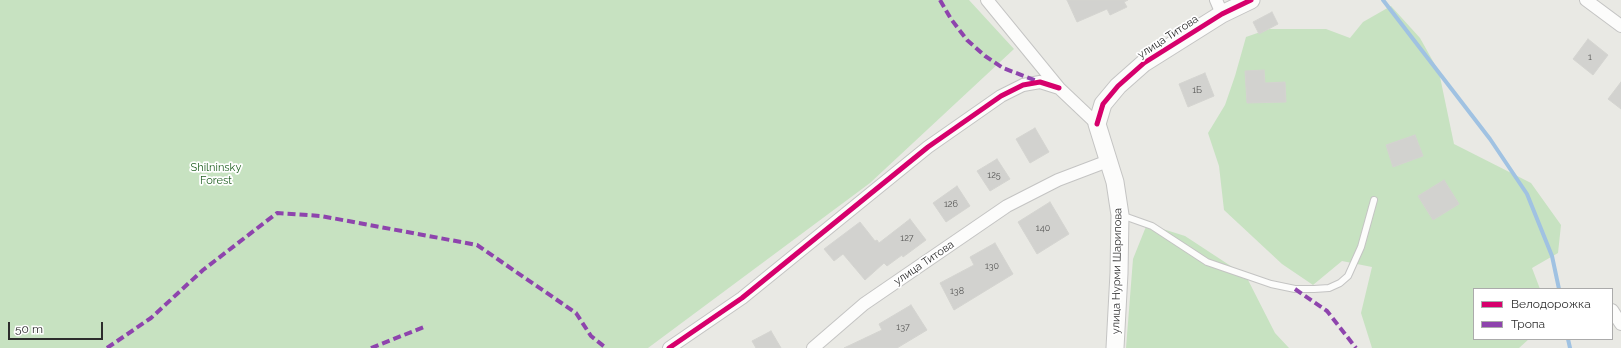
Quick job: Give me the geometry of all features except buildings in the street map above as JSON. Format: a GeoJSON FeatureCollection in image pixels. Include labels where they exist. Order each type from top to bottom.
{"type":"FeatureCollection","features":[{"type":"Feature","properties":{"kind":"street"},"geometry":{"type":"LineString","coordinates":[[987,0],[1059,88],[1097,124]]}},
{"type":"Feature","properties":{"kind":"street","name":"улица Титова"},"geometry":{"type":"LineString","coordinates":[[1097,124],[1103,104],[1118,86],[1144,63],[1219,7],[1251,0]]}},
{"type":"Feature","properties":{"kind":"street"},"geometry":{"type":"LineString","coordinates":[[1586,0],[1621,26]]}},
{"type":"Feature","properties":{"kind":"street"},"geometry":{"type":"LineString","coordinates":[[669,348],[742,298],[928,147],[1001,96],[1023,86],[1040,82],[1059,88]]}},
{"type":"Feature","properties":{"kind":"street","name":"улица Нурми Шарипова"},"geometry":{"type":"LineString","coordinates":[[1097,124],[1115,182],[1120,215],[1115,348]]}},
{"type":"Feature","properties":{"kind":"street","name":"улица Титова"},"geometry":{"type":"LineString","coordinates":[[813,348],[864,304],[1007,206],[1058,180],[1108,161]]}},
{"type":"Feature","properties":{"kind":"street"},"geometry":{"type":"LineString","coordinates":[[1613,312],[1621,324]]}},
{"type":"Feature","properties":{"kind":"lane"},"geometry":{"type":"LineString","coordinates":[[1120,215],[1152,226],[1184,248],[1214,264],[1271,284],[1294,289],[1314,289],[1329,288],[1340,283],[1348,276],[1361,247],[1374,200]]}},
{"type":"Feature","properties":{"kind":"green space","name":"Shilninsky Forest"},"geometry":{"type":"Polygon","coordinates":[[[0,0],[969,0],[1014,49],[870,183],[648,348],[0,348],[0,0]]]}},
{"type":"Feature","properties":{"kind":"green space"},"geometry":{"type":"Polygon","coordinates":[[[1391,6],[1420,38],[1439,72],[1454,144],[1531,183],[1561,225],[1558,253],[1532,268],[1540,288],[1473,288],[1473,340],[1528,340],[1519,348],[1372,348],[1361,313],[1372,267],[1342,261],[1313,285],[1282,264],[1224,210],[1219,166],[1208,133],[1225,105],[1246,37],[1269,29],[1326,29],[1350,38],[1363,22],[1391,6]]]}},
{"type":"Feature","properties":{"kind":"green space"},"geometry":{"type":"Polygon","coordinates":[[[1147,224],[1185,236],[1246,276],[1275,333],[1289,348],[1126,348],[1133,259],[1147,224]]]}},
{"type":"Feature","properties":{"kind":"waterway"},"geometry":{"type":"LineString","coordinates":[[1383,0],[1490,139],[1527,194],[1552,256],[1559,288]]}},
{"type":"Feature","properties":{"kind":"waterway"},"geometry":{"type":"LineString","coordinates":[[1568,340],[1570,348]]}},
{"type":"Feature","properties":{"kind":"marked path"},"geometry":{"type":"LineString","coordinates":[[940,0],[951,19],[967,40],[985,56],[1003,68],[1037,81]]}},
{"type":"Feature","properties":{"kind":"marked path"},"geometry":{"type":"LineString","coordinates":[[107,348],[151,318],[203,270],[277,213],[321,216],[477,245],[576,313],[591,336],[606,348]]}},
{"type":"Feature","properties":{"kind":"marked path"},"geometry":{"type":"LineString","coordinates":[[1295,289],[1327,311],[1356,348]]}},
{"type":"Feature","properties":{"kind":"marked path"},"geometry":{"type":"LineString","coordinates":[[371,348],[424,327]]}},
{"type":"Feature","properties":{"kind":"cycle path"},"geometry":{"type":"LineString","coordinates":[[1097,124],[1103,104],[1118,86],[1144,63],[1222,14],[1251,0]]}},
{"type":"Feature","properties":{"kind":"cycle path"},"geometry":{"type":"LineString","coordinates":[[669,348],[742,298],[928,147],[1001,96],[1023,85],[1040,82],[1059,88]]}}]}
